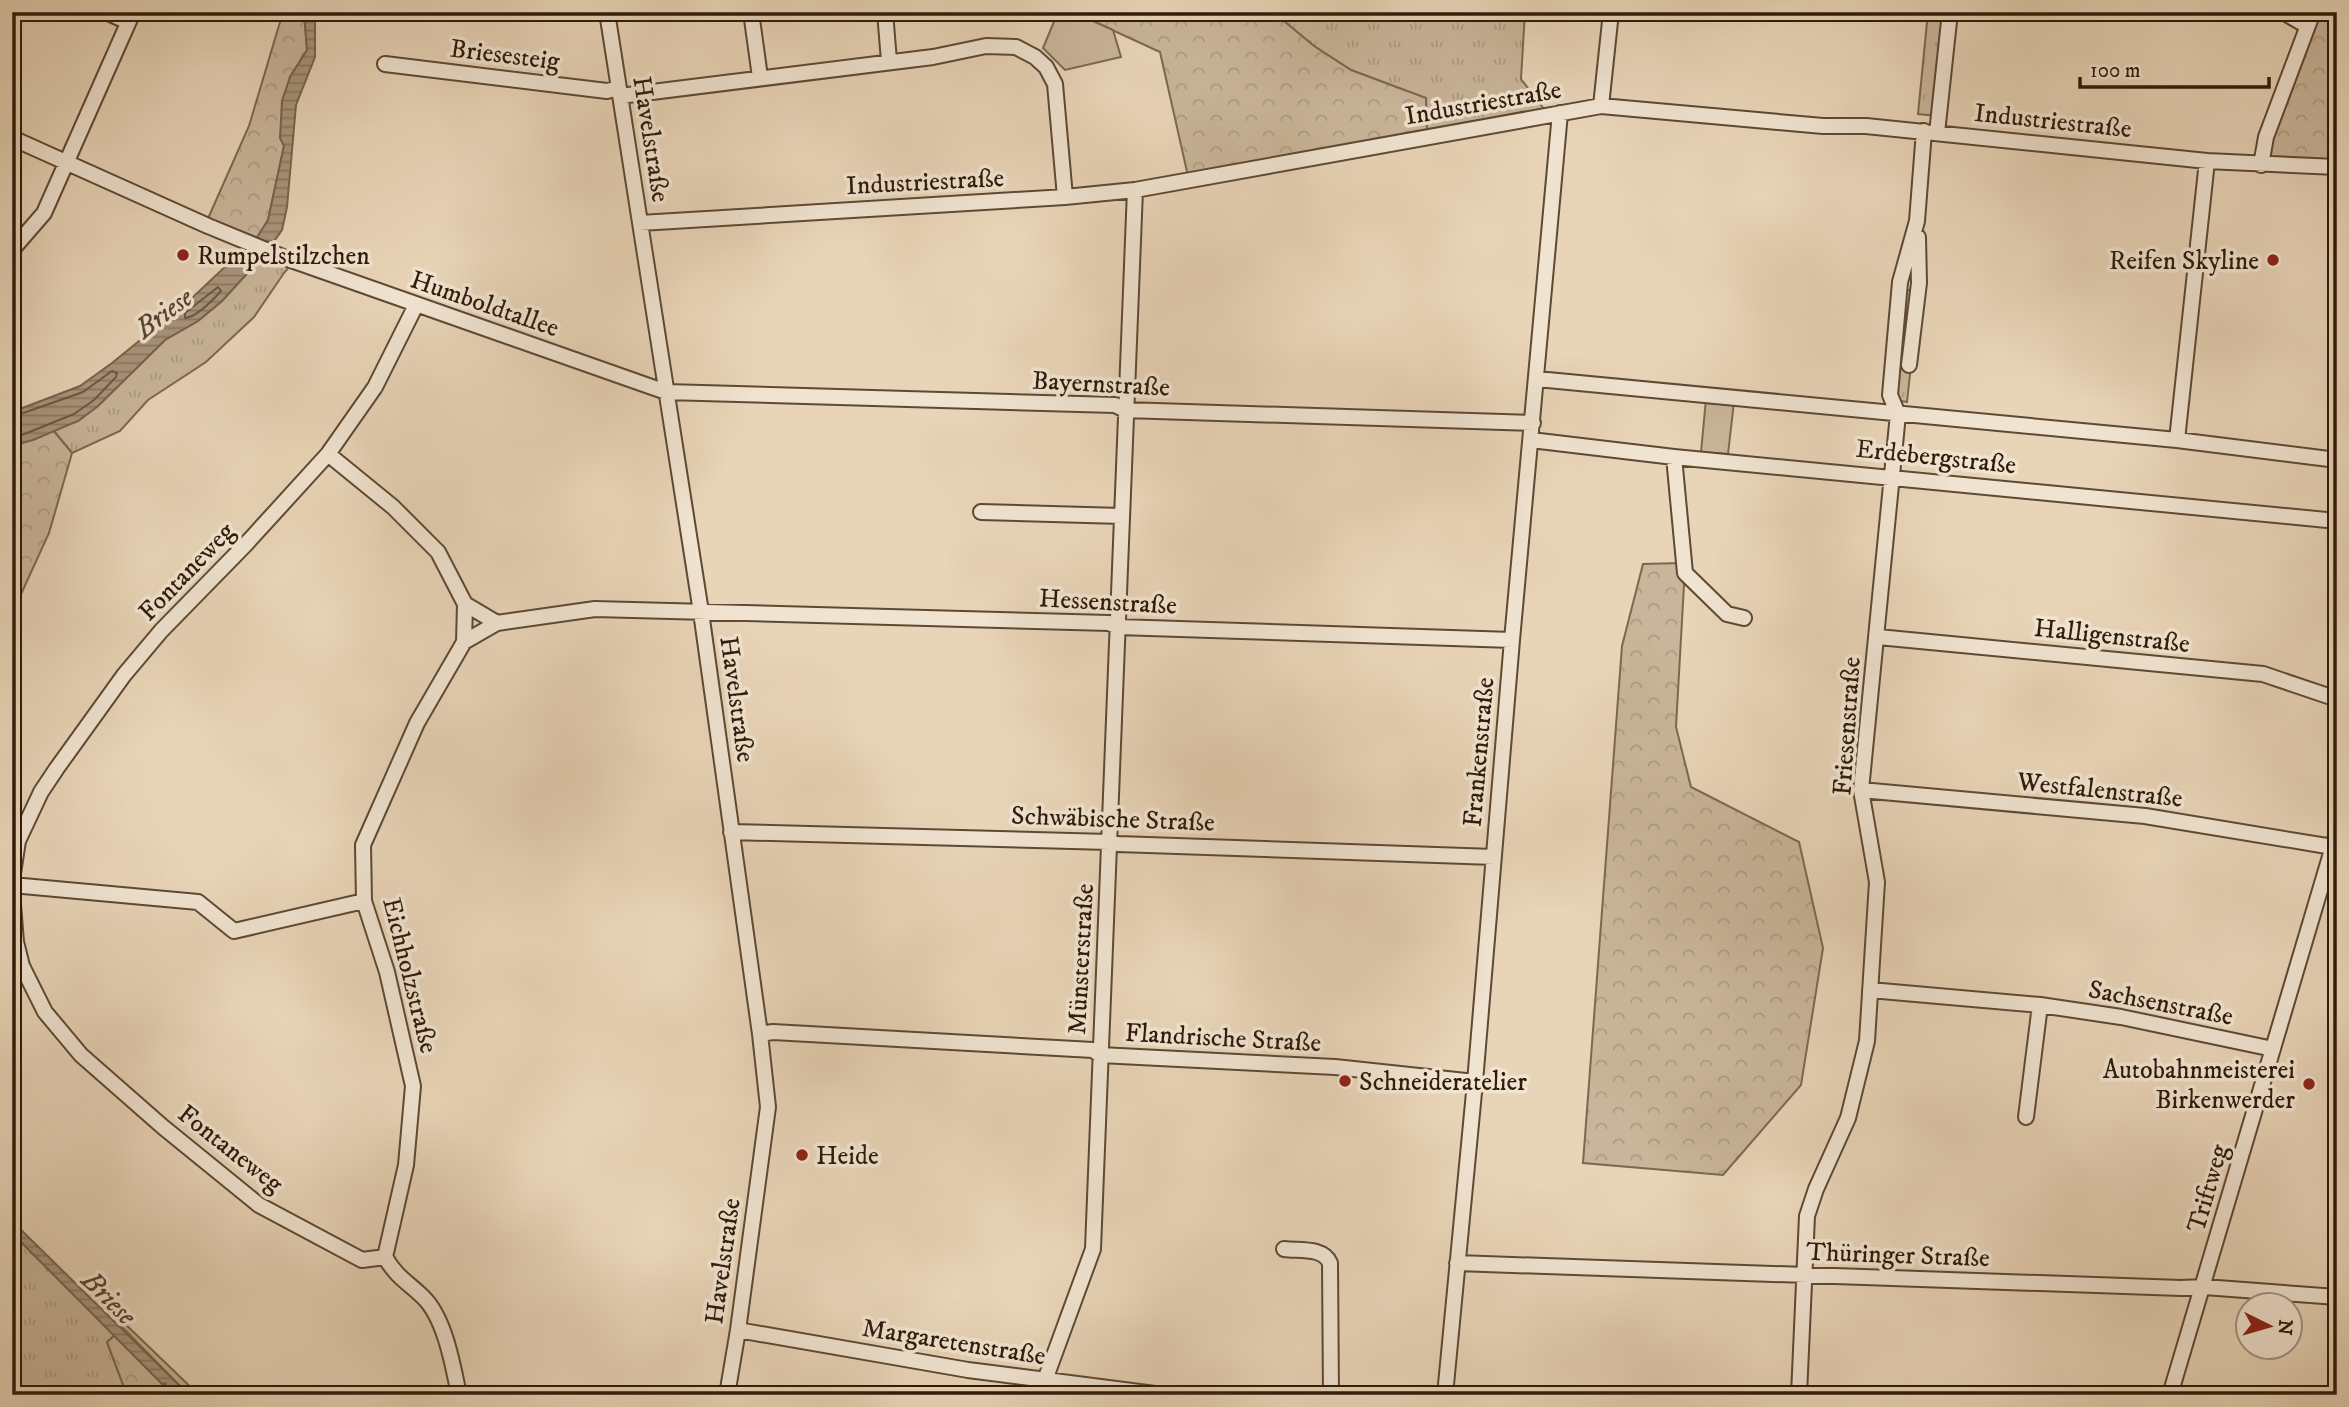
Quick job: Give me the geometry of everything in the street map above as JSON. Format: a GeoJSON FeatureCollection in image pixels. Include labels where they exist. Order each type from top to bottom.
{"type":"FeatureCollection","features":[{"type":"Feature","properties":{"kind":"street"},"geometry":{"type":"LineString","coordinates":[[12,250],[44,213],[130,17],[106,12]]}},
{"type":"Feature","properties":{"kind":"street","name":"Havelstraße"},"geometry":{"type":"LineString","coordinates":[[607,12],[701,611],[768,1107],[727,1395]]}},
{"type":"Feature","properties":{"kind":"street"},"geometry":{"type":"LineString","coordinates":[[751,12],[760,77]]}},
{"type":"Feature","properties":{"kind":"street"},"geometry":{"type":"LineString","coordinates":[[885,12],[889,61]]}},
{"type":"Feature","properties":{"kind":"street"},"geometry":{"type":"LineString","coordinates":[[1601,106],[1611,12]]}},
{"type":"Feature","properties":{"kind":"street","name":"Friesenstraße"},"geometry":{"type":"LineString","coordinates":[[1799,1395],[1802,1276],[1807,1216],[1816,1189],[1848,1118],[1865,1054],[1877,882],[1861,790],[1898,414],[1889,395],[1900,282],[1917,221],[1950,12]]}},
{"type":"Feature","properties":{"kind":"street"},"geometry":{"type":"LineString","coordinates":[[2261,165],[2266,137],[2310,19],[2283,12]]}},
{"type":"Feature","properties":{"kind":"street","name":"Briesesteig"},"geometry":{"type":"LineString","coordinates":[[385,64],[620,92],[933,57],[986,46],[1016,47],[1035,57],[1046,67],[1055,85],[1059,106],[1065,197]]}},
{"type":"Feature","properties":{"kind":"street","name":"Industriestraße"},"geometry":{"type":"LineString","coordinates":[[640,223],[1065,197],[1135,190],[1601,106],[1822,126],[1866,126],[2207,161],[2337,167]]}},
{"type":"Feature","properties":{"kind":"street","name":"Frankenstraße"},"geometry":{"type":"LineString","coordinates":[[1445,1395],[1560,113]]}},
{"type":"Feature","properties":{"kind":"street"},"geometry":{"type":"LineString","coordinates":[[12,138],[67,163]]}},
{"type":"Feature","properties":{"kind":"street"},"geometry":{"type":"LineString","coordinates":[[2177,440],[2207,161]]}},
{"type":"Feature","properties":{"kind":"street","name":"Humboldtallee"},"geometry":{"type":"LineString","coordinates":[[67,163],[288,259],[666,392]]}},
{"type":"Feature","properties":{"kind":"street","name":"Münsterstraße"},"geometry":{"type":"LineString","coordinates":[[1044,1395],[1045,1380],[1093,1249],[1135,190]]}},
{"type":"Feature","properties":{"kind":"street","name":"Friesenstraße"},"geometry":{"type":"LineString","coordinates":[[1909,365],[1919,283],[1917,221]]}},
{"type":"Feature","properties":{"kind":"street","name":"Fontaneweg"},"geometry":{"type":"LineString","coordinates":[[12,883],[18,841],[41,792],[124,675],[161,631],[246,544],[328,454],[376,387],[416,305]]}},
{"type":"Feature","properties":{"kind":"street","name":"Erdebergstraße"},"geometry":{"type":"LineString","coordinates":[[1537,379],[2177,440],[2337,460]]}},
{"type":"Feature","properties":{"kind":"street","name":"Bayernstraße"},"geometry":{"type":"LineString","coordinates":[[666,392],[1115,405],[1125,410],[1533,422]]}},
{"type":"Feature","properties":{"kind":"street","name":"Erdebergstraße"},"geometry":{"type":"LineString","coordinates":[[1531,440],[1674,457],[2337,521]]}},
{"type":"Feature","properties":{"kind":"street","name":"Eichholzstraße"},"geometry":{"type":"LineString","coordinates":[[328,454],[393,508],[438,552],[465,604],[464,642],[417,723],[363,845],[364,901],[387,972],[413,1086],[406,1166],[385,1257]]}},
{"type":"Feature","properties":{"kind":"street"},"geometry":{"type":"LineString","coordinates":[[1674,457],[1685,573],[1727,614],[1744,618]]}},
{"type":"Feature","properties":{"kind":"street"},"geometry":{"type":"LineString","coordinates":[[981,512],[1122,516]]}},
{"type":"Feature","properties":{"kind":"street"},"geometry":{"type":"LineString","coordinates":[[465,604],[497,623]]}},
{"type":"Feature","properties":{"kind":"street","name":"Eichholzstraße"},"geometry":{"type":"LineString","coordinates":[[464,642],[497,623],[595,609],[701,611]]}},
{"type":"Feature","properties":{"kind":"street","name":"Hessenstraße"},"geometry":{"type":"LineString","coordinates":[[701,611],[1109,623],[1118,628],[1512,640]]}},
{"type":"Feature","properties":{"kind":"street","name":"Halligenstraße"},"geometry":{"type":"LineString","coordinates":[[1878,637],[2263,674],[2337,699]]}},
{"type":"Feature","properties":{"kind":"street","name":"Westfalenstraße"},"geometry":{"type":"LineString","coordinates":[[1861,790],[2145,816],[2335,840]]}},
{"type":"Feature","properties":{"kind":"street","name":"Schwäbische Straße"},"geometry":{"type":"LineString","coordinates":[[732,832],[1110,842],[1494,857]]}},
{"type":"Feature","properties":{"kind":"street","name":"Triftweg"},"geometry":{"type":"LineString","coordinates":[[2171,1395],[2335,840]]}},
{"type":"Feature","properties":{"kind":"street"},"geometry":{"type":"LineString","coordinates":[[12,883],[198,902],[234,931],[364,901]]}},
{"type":"Feature","properties":{"kind":"street","name":"Fontaneweg"},"geometry":{"type":"LineString","coordinates":[[12,892],[16,942],[22,966],[45,1012],[82,1055],[163,1127],[259,1205],[362,1260],[385,1257]]}},
{"type":"Feature","properties":{"kind":"street","name":"Sachsenstraße"},"geometry":{"type":"LineString","coordinates":[[1870,990],[2040,1005],[2156,1023],[2273,1049]]}},
{"type":"Feature","properties":{"kind":"street"},"geometry":{"type":"LineString","coordinates":[[2026,1117],[2040,1005]]}},
{"type":"Feature","properties":{"kind":"street","name":"Flandrische Straße"},"geometry":{"type":"LineString","coordinates":[[760,1034],[773,1032],[1079,1049],[1093,1050],[1100,1055],[1335,1067],[1475,1082]]}},
{"type":"Feature","properties":{"kind":"street"},"geometry":{"type":"LineString","coordinates":[[1284,1249],[1321,1252],[1330,1263],[1331,1395]]}},
{"type":"Feature","properties":{"kind":"street"},"geometry":{"type":"LineString","coordinates":[[385,1257],[394,1273],[423,1297],[436,1313],[459,1395]]}},
{"type":"Feature","properties":{"kind":"street","name":"Thüringer Straße"},"geometry":{"type":"LineString","coordinates":[[1457,1263],[2204,1287],[2337,1297]]}},
{"type":"Feature","properties":{"kind":"street","name":"Margaretenstraße"},"geometry":{"type":"LineString","coordinates":[[738,1330],[968,1370],[1163,1395]]}},
{"type":"Feature","properties":{"kind":"green space"},"geometry":{"type":"Polygon","coordinates":[[[283,12],[304,12],[307,50],[290,77],[284,146],[268,220],[254,243],[206,223],[249,126],[283,12]]]}},
{"type":"Feature","properties":{"kind":"green space"},"geometry":{"type":"Polygon","coordinates":[[[1058,12],[1073,12],[1113,30],[1121,57],[1065,70],[1043,48],[1058,12]]]}},
{"type":"Feature","properties":{"kind":"green space"},"geometry":{"type":"Polygon","coordinates":[[[1073,12],[1273,12],[1314,46],[1351,70],[1426,98],[1427,134],[1188,176],[1160,52],[1073,12]]]}},
{"type":"Feature","properties":{"kind":"green space"},"geometry":{"type":"Polygon","coordinates":[[[1273,12],[1525,12],[1521,79],[1547,113],[1427,134],[1425,98],[1351,70],[1314,46],[1273,12]]]}},
{"type":"Feature","properties":{"kind":"green space"},"geometry":{"type":"Polygon","coordinates":[[[1928,12],[1946,12],[1936,116],[1918,114],[1928,12]]]}},
{"type":"Feature","properties":{"kind":"green space"},"geometry":{"type":"Polygon","coordinates":[[[2320,12],[2337,12],[2337,161],[2269,159],[2273,137],[2320,12]]]}},
{"type":"Feature","properties":{"kind":"green space"},"geometry":{"type":"Polygon","coordinates":[[[265,254],[296,259],[254,317],[206,362],[148,400],[120,431],[72,453],[53,430],[78,421],[98,406],[165,340],[198,321],[222,301],[265,254]]]}},
{"type":"Feature","properties":{"kind":"green space"},"geometry":{"type":"Polygon","coordinates":[[[1905,290],[1911,290],[1905,365],[1910,374],[1907,402],[1895,400],[1905,290]]]}},
{"type":"Feature","properties":{"kind":"green space"},"geometry":{"type":"Polygon","coordinates":[[[1706,399],[1734,402],[1728,454],[1701,452],[1706,399]]]}},
{"type":"Feature","properties":{"kind":"green space"},"geometry":{"type":"Polygon","coordinates":[[[53,430],[72,453],[49,533],[12,614],[12,446],[53,430]]]}},
{"type":"Feature","properties":{"kind":"green space"},"geometry":{"type":"Polygon","coordinates":[[[1682,563],[1684,585],[1676,727],[1691,787],[1799,842],[1823,948],[1801,1085],[1723,1175],[1583,1163],[1622,646],[1643,564],[1682,563]]]}},
{"type":"Feature","properties":{"kind":"green space"},"geometry":{"type":"Polygon","coordinates":[[[12,1233],[115,1335],[107,1342],[127,1395],[12,1395],[12,1233]]]}},
{"type":"Feature","properties":{"kind":"green space"},"geometry":{"type":"Polygon","coordinates":[[[121,1320],[199,1395],[189,1395],[119,1324],[121,1320]]]}},
{"type":"Feature","properties":{"kind":"green space"},"geometry":{"type":"Polygon","coordinates":[[[115,1335],[173,1395],[127,1395],[107,1342],[115,1335]]]}},
{"type":"Feature","properties":{"kind":"water"},"geometry":{"type":"Polygon","coordinates":[[[304,12],[315,12],[315,57],[296,105],[287,207],[282,230],[265,254],[222,301],[198,321],[165,340],[98,406],[78,421],[12,446],[12,412],[80,386],[112,363],[250,248],[268,220],[284,146],[280,138],[282,101],[290,77],[307,50],[304,12]]]}},
{"type":"Feature","properties":{"kind":"water"},"geometry":{"type":"Polygon","coordinates":[[[12,1221],[189,1395],[173,1395],[12,1233],[12,1221]]]}},
{"type":"Feature","properties":{"kind":"waterway"},"geometry":{"type":"LineString","coordinates":[[161,1395],[165,1384]]}},
{"type":"Feature","properties":{"kind":"place","name":"Rumpelstilzchen"},"geometry":{"type":"Point","coordinates":[183,255]}},
{"type":"Feature","properties":{"kind":"place","name":"Reifen Skyline"},"geometry":{"type":"Point","coordinates":[2273,260]}},
{"type":"Feature","properties":{"kind":"place","name":"Schneideratelier"},"geometry":{"type":"Point","coordinates":[1345,1081]}},
{"type":"Feature","properties":{"kind":"place","name":"Autobahnmeisterei Birkenwerder"},"geometry":{"type":"Point","coordinates":[2309,1084]}},
{"type":"Feature","properties":{"kind":"place","name":"Heide"},"geometry":{"type":"Point","coordinates":[802,1155]}},
{"type":"Feature","properties":{"kind":"water label","name":"Briese"},"geometry":{"type":"Point","coordinates":[163,312]}},
{"type":"Feature","properties":{"kind":"water label","name":"Briese"},"geometry":{"type":"Point","coordinates":[110,1297]}}]}
